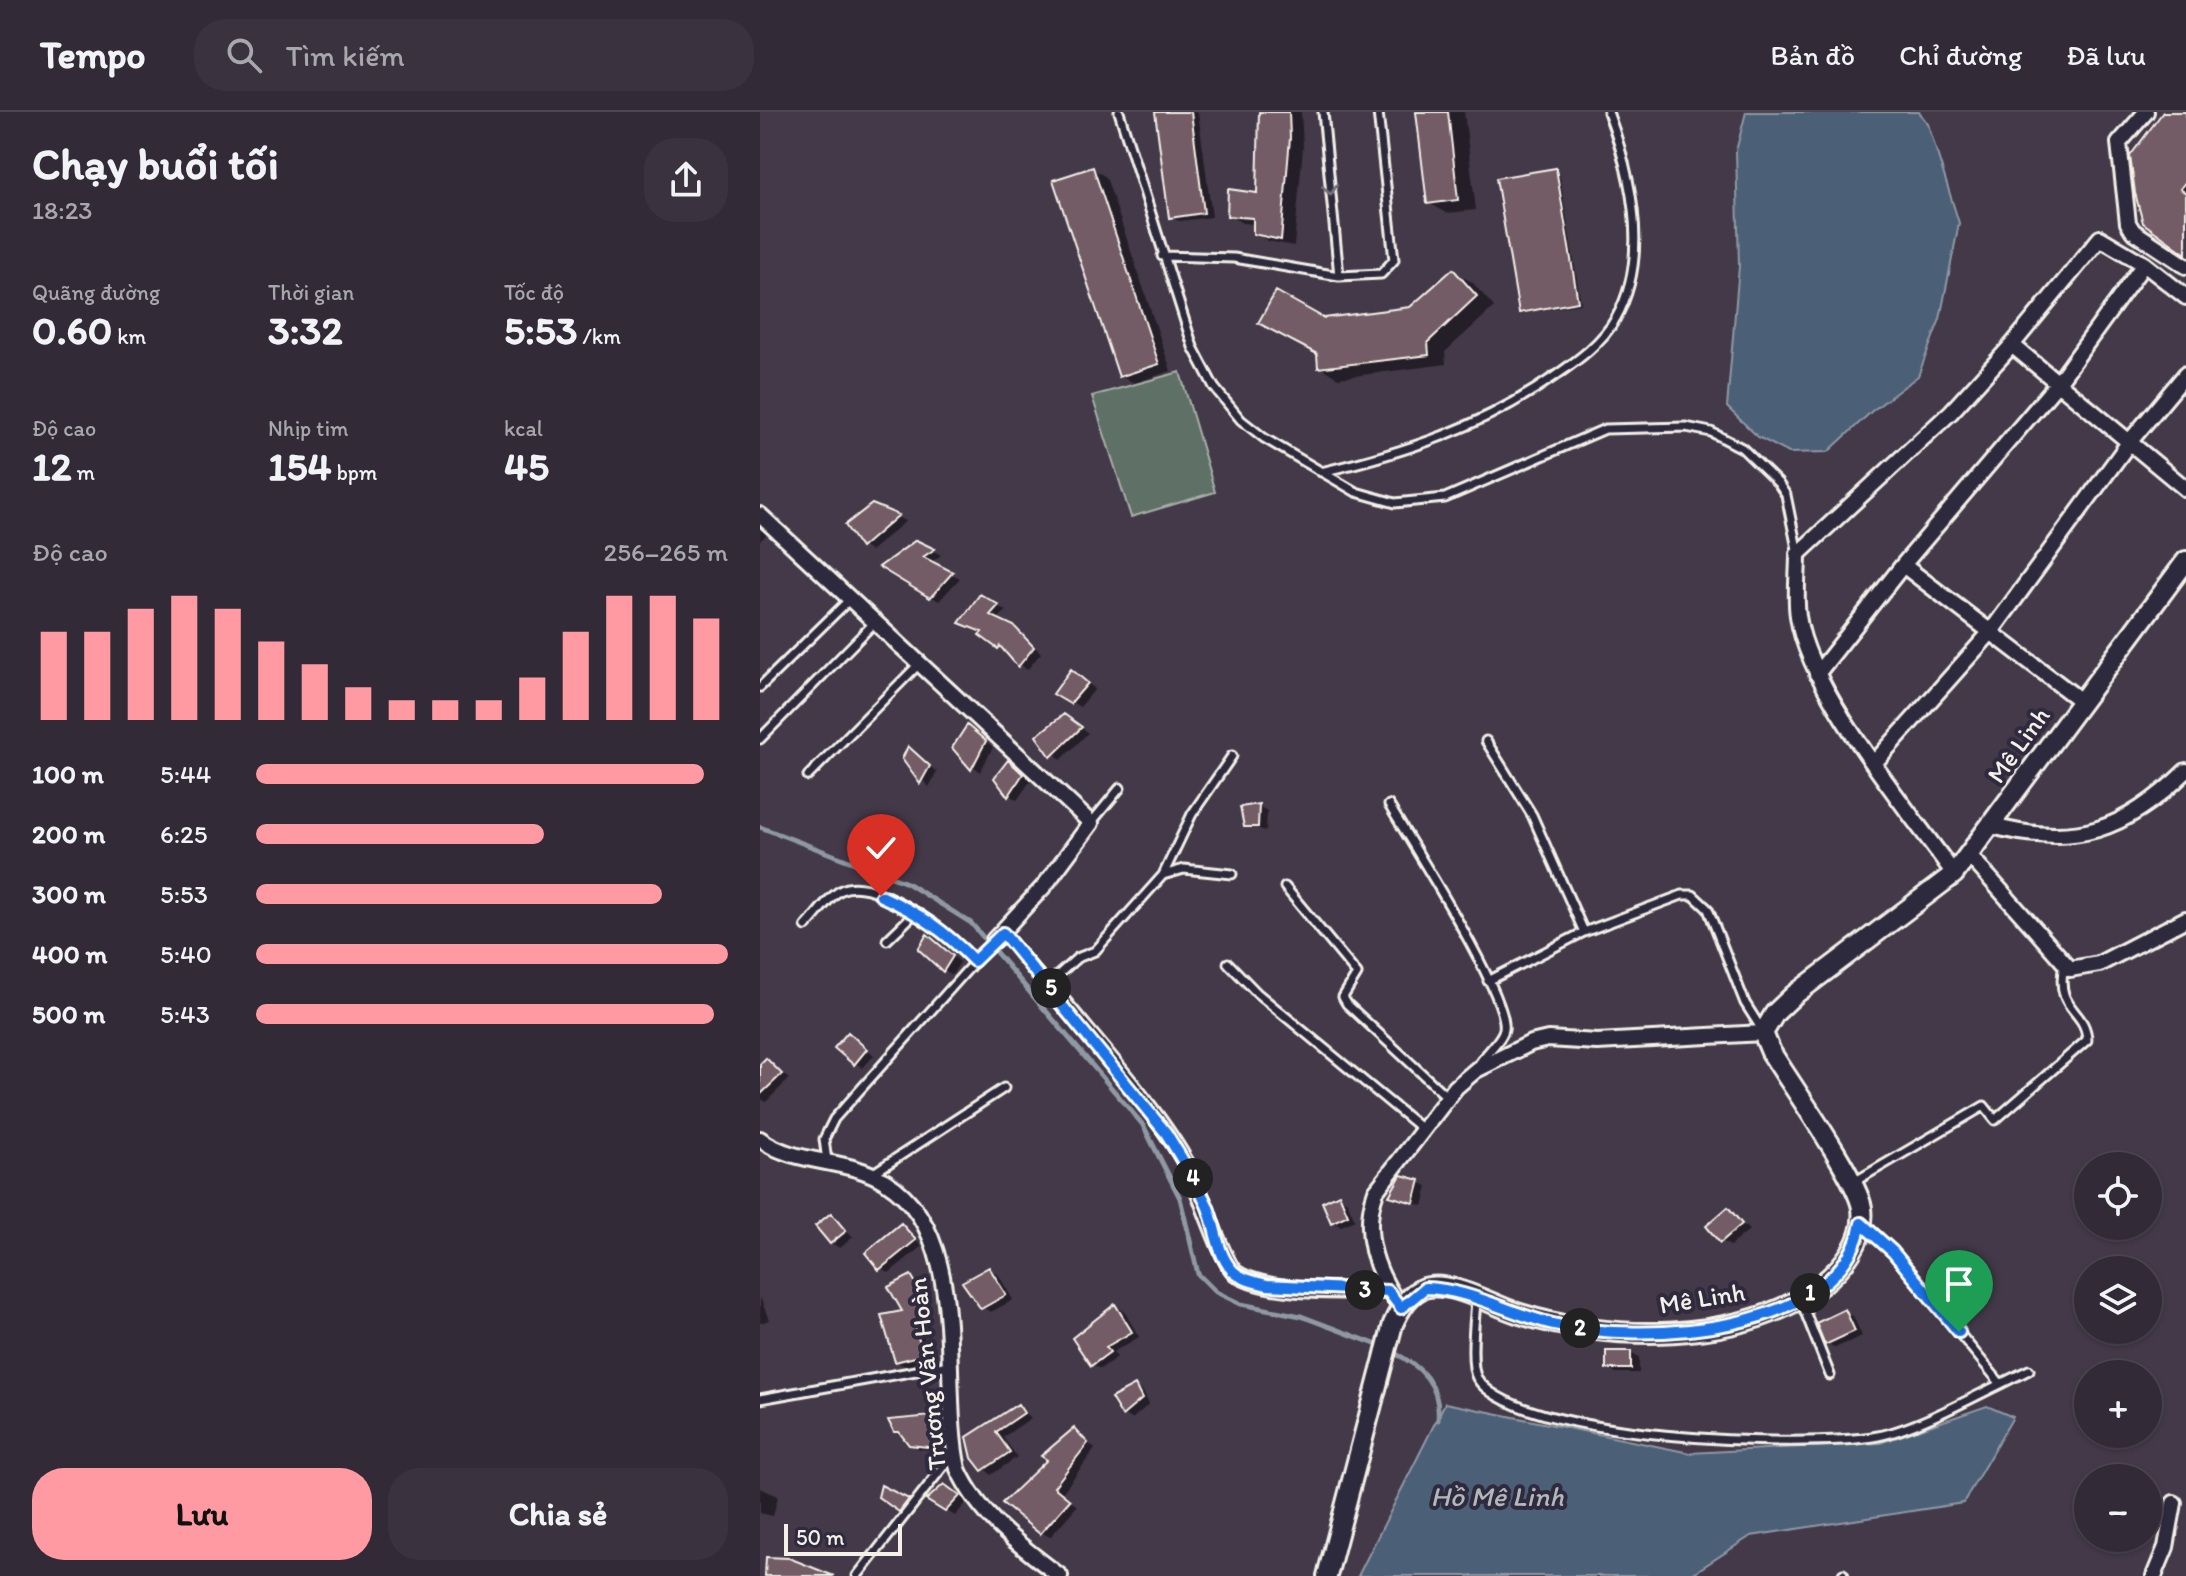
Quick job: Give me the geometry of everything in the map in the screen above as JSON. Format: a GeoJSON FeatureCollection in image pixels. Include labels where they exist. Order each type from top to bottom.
{"type":"FeatureCollection","features":[{"type":"Feature","properties":{"kind":"street"},"geometry":{"type":"LineString","coordinates":[[2146,112],[2119,143],[2128,223],[2133,231],[2186,266]]}},
{"type":"Feature","properties":{"kind":"street"},"geometry":{"type":"LineString","coordinates":[[1954,874],[1817,674],[1798,616],[1798,554],[1951,412],[2012,345],[2100,238],[2144,264],[2186,297]]}},
{"type":"Feature","properties":{"kind":"street"},"geometry":{"type":"LineString","coordinates":[[1817,674],[1903,565],[2057,384],[2144,264]]}},
{"type":"Feature","properties":{"kind":"street"},"geometry":{"type":"LineString","coordinates":[[2012,345],[2057,384],[2131,440],[2186,489]]}},
{"type":"Feature","properties":{"kind":"street"},"geometry":{"type":"LineString","coordinates":[[1875,762],[1990,633],[2131,440],[2186,374]]}},
{"type":"Feature","properties":{"kind":"street"},"geometry":{"type":"LineString","coordinates":[[760,515],[1091,823],[1045,885],[998,936]]}},
{"type":"Feature","properties":{"kind":"street","name":"Mê Linh"},"geometry":{"type":"LineString","coordinates":[[1763,1033],[1775,1013],[1794,995],[1954,874],[2186,561]]}},
{"type":"Feature","properties":{"kind":"street"},"geometry":{"type":"LineString","coordinates":[[1903,565],[2081,701]]}},
{"type":"Feature","properties":{"kind":"street"},"geometry":{"type":"LineString","coordinates":[[1992,826],[2052,838],[2106,827],[2151,803],[2186,771]]}},
{"type":"Feature","properties":{"kind":"street"},"geometry":{"type":"LineString","coordinates":[[1970,856],[2064,964],[2077,970],[2099,964],[2186,919]]}},
{"type":"Feature","properties":{"kind":"street"},"geometry":{"type":"LineString","coordinates":[[1048,984],[1188,1167],[1208,1208],[1220,1248],[1235,1273],[1267,1285],[1388,1291]]}},
{"type":"Feature","properties":{"kind":"street"},"geometry":{"type":"LineString","coordinates":[[1327,1576],[1397,1316],[1371,1244],[1368,1218],[1376,1191],[1447,1097],[1476,1070],[1513,1050],[1548,1039],[1597,1042],[1763,1033],[1771,1052],[1852,1183],[1862,1208],[1861,1223]]}},
{"type":"Feature","properties":{"kind":"street","name":"Trương Văn Hoàn"},"geometry":{"type":"LineString","coordinates":[[760,1139],[784,1152],[872,1174],[901,1194],[916,1213],[934,1248],[944,1294],[954,1452],[966,1487],[989,1518],[1060,1576]]}},
{"type":"Feature","properties":{"kind":"street","name":"Mê Linh"},"geometry":{"type":"LineString","coordinates":[[1397,1316],[1425,1288],[1444,1289],[1553,1324],[1630,1332],[1683,1332],[1728,1325],[1800,1298],[1831,1277],[1850,1256],[1858,1240],[1861,1223]]}},
{"type":"Feature","properties":{"kind":"street"},"geometry":{"type":"LineString","coordinates":[[2154,1576],[2166,1547],[2174,1503]]}},
{"type":"Feature","properties":{"kind":"lane"},"geometry":{"type":"LineString","coordinates":[[1119,112],[1193,347],[1214,387],[1241,420],[1264,438],[1373,499],[1421,502],[1445,498],[1605,429],[1686,427],[1731,440],[1758,461],[1778,483],[1786,495],[1798,554]]}},
{"type":"Feature","properties":{"kind":"lane"},"geometry":{"type":"LineString","coordinates":[[1323,112],[1339,276]]}},
{"type":"Feature","properties":{"kind":"lane"},"geometry":{"type":"LineString","coordinates":[[1162,256],[1250,260],[1339,276],[1381,274],[1394,260],[1378,112]]}},
{"type":"Feature","properties":{"kind":"lane"},"geometry":{"type":"LineString","coordinates":[[1321,472],[1407,451],[1472,426],[1562,371],[1604,335],[1628,289],[1635,226],[1623,157],[1608,112]]}},
{"type":"Feature","properties":{"kind":"lane"},"geometry":{"type":"LineString","coordinates":[[760,687],[850,599]]}},
{"type":"Feature","properties":{"kind":"lane"},"geometry":{"type":"LineString","coordinates":[[760,739],[875,622]]}},
{"type":"Feature","properties":{"kind":"lane"},"geometry":{"type":"LineString","coordinates":[[808,776],[921,663]]}},
{"type":"Feature","properties":{"kind":"lane"},"geometry":{"type":"LineString","coordinates":[[1486,741],[1532,815],[1584,932]]}},
{"type":"Feature","properties":{"kind":"lane"},"geometry":{"type":"LineString","coordinates":[[827,1161],[824,1139],[834,1119],[998,936],[1048,984],[1077,958],[1095,951],[1163,875],[1192,814],[1232,756]]}},
{"type":"Feature","properties":{"kind":"lane"},"geometry":{"type":"LineString","coordinates":[[1091,823],[1120,788]]}},
{"type":"Feature","properties":{"kind":"lane"},"geometry":{"type":"LineString","coordinates":[[1389,805],[1488,981],[1504,1018],[1504,1029],[1476,1070]]}},
{"type":"Feature","properties":{"kind":"lane"},"geometry":{"type":"LineString","coordinates":[[1163,875],[1184,869],[1232,874]]}},
{"type":"Feature","properties":{"kind":"lane"},"geometry":{"type":"LineString","coordinates":[[806,926],[848,887],[881,896],[916,912],[948,933],[976,958]]}},
{"type":"Feature","properties":{"kind":"lane"},"geometry":{"type":"LineString","coordinates":[[1285,887],[1357,974],[1343,997],[1347,1004],[1447,1097]]}},
{"type":"Feature","properties":{"kind":"lane"},"geometry":{"type":"LineString","coordinates":[[1488,981],[1584,932],[1682,895],[1703,900],[1745,1003],[1763,1033]]}},
{"type":"Feature","properties":{"kind":"lane"},"geometry":{"type":"LineString","coordinates":[[887,940],[916,912]]}},
{"type":"Feature","properties":{"kind":"lane"},"geometry":{"type":"LineString","coordinates":[[1228,963],[1257,993],[1422,1129]]}},
{"type":"Feature","properties":{"kind":"lane"},"geometry":{"type":"LineString","coordinates":[[1852,1183],[1984,1106],[1995,1120],[2087,1040],[2086,1032],[2061,992],[2064,964]]}},
{"type":"Feature","properties":{"kind":"lane"},"geometry":{"type":"LineString","coordinates":[[872,1174],[1004,1088]]}},
{"type":"Feature","properties":{"kind":"lane"},"geometry":{"type":"LineString","coordinates":[[1861,1223],[1893,1252],[2000,1383]]}},
{"type":"Feature","properties":{"kind":"lane"},"geometry":{"type":"LineString","coordinates":[[1800,1298],[1830,1375]]}},
{"type":"Feature","properties":{"kind":"lane"},"geometry":{"type":"LineString","coordinates":[[1476,1299],[1476,1377],[1493,1392],[1545,1417],[1683,1439],[1875,1436],[2029,1370]]}},
{"type":"Feature","properties":{"kind":"lane"},"geometry":{"type":"LineString","coordinates":[[760,1399],[949,1365]]}},
{"type":"Feature","properties":{"kind":"lane"},"geometry":{"type":"LineString","coordinates":[[857,1576],[918,1502],[954,1452]]}},
{"type":"Feature","properties":{"kind":"green space"},"geometry":{"type":"Polygon","coordinates":[[[1180,372],[1215,492],[1131,517],[1092,396],[1180,372]]]}},
{"type":"Feature","properties":{"kind":"water"},"geometry":{"type":"Polygon","coordinates":[[[1746,112],[1919,112],[1928,124],[1959,223],[1940,319],[1918,376],[1872,411],[1828,452],[1789,453],[1758,437],[1727,407],[1739,266],[1736,151],[1746,112]]]}},
{"type":"Feature","properties":{"kind":"water","name":"Hồ Mê Linh"},"geometry":{"type":"Polygon","coordinates":[[[1445,1403],[1690,1453],[1880,1443],[1987,1406],[2013,1417],[1963,1503],[1751,1536],[1689,1576],[1358,1576],[1445,1403]]]}},
{"type":"Feature","properties":{"kind":"building"},"geometry":{"type":"Polygon","coordinates":[[[1155,112],[1191,112],[1204,213],[1169,218],[1155,112]]]}},
{"type":"Feature","properties":{"kind":"building"},"geometry":{"type":"Polygon","coordinates":[[[1259,112],[1289,112],[1290,138],[1281,240],[1253,234],[1253,218],[1227,216],[1228,189],[1257,193],[1259,112]]]}},
{"type":"Feature","properties":{"kind":"building"},"geometry":{"type":"Polygon","coordinates":[[[1416,112],[1448,112],[1458,200],[1427,204],[1416,112]]]}},
{"type":"Feature","properties":{"kind":"building"},"geometry":{"type":"Polygon","coordinates":[[[2163,112],[2186,112],[2186,181],[2180,189],[2186,193],[2186,254],[2143,223],[2135,193],[2130,156],[2163,112]]]}},
{"type":"Feature","properties":{"kind":"building"},"geometry":{"type":"Polygon","coordinates":[[[1093,167],[1159,364],[1119,377],[1053,180],[1093,167]]]}},
{"type":"Feature","properties":{"kind":"building"},"geometry":{"type":"Polygon","coordinates":[[[1556,168],[1578,302],[1519,313],[1496,178],[1556,168]]]}},
{"type":"Feature","properties":{"kind":"building"},"geometry":{"type":"Polygon","coordinates":[[[1453,269],[1477,296],[1428,342],[1429,355],[1318,368],[1317,354],[1258,323],[1276,291],[1324,318],[1410,307],[1453,269]]]}},
{"type":"Feature","properties":{"kind":"building"},"geometry":{"type":"Polygon","coordinates":[[[872,504],[899,515],[861,548],[845,525],[872,504]]]}},
{"type":"Feature","properties":{"kind":"building"},"geometry":{"type":"Polygon","coordinates":[[[916,540],[935,549],[923,557],[953,572],[930,598],[879,567],[916,540]]]}},
{"type":"Feature","properties":{"kind":"building"},"geometry":{"type":"Polygon","coordinates":[[[980,594],[999,605],[990,615],[1014,626],[1034,647],[1018,667],[1000,646],[998,649],[979,635],[982,632],[959,623],[980,594]]]}},
{"type":"Feature","properties":{"kind":"building"},"geometry":{"type":"Polygon","coordinates":[[[1071,669],[1088,683],[1070,704],[1053,694],[1071,669]]]}},
{"type":"Feature","properties":{"kind":"building"},"geometry":{"type":"Polygon","coordinates":[[[1064,714],[1082,727],[1051,757],[1036,736],[1064,714]]]}},
{"type":"Feature","properties":{"kind":"building"},"geometry":{"type":"Polygon","coordinates":[[[967,725],[986,741],[971,770],[952,748],[967,725]]]}},
{"type":"Feature","properties":{"kind":"building"},"geometry":{"type":"Polygon","coordinates":[[[908,746],[930,766],[920,784],[902,759],[908,746]]]}},
{"type":"Feature","properties":{"kind":"building"},"geometry":{"type":"Polygon","coordinates":[[[1008,760],[1023,774],[1008,797],[994,778],[1008,760]]]}},
{"type":"Feature","properties":{"kind":"building"},"geometry":{"type":"Polygon","coordinates":[[[1259,804],[1258,827],[1244,827],[1240,807],[1259,804]]]}},
{"type":"Feature","properties":{"kind":"building"},"geometry":{"type":"Polygon","coordinates":[[[927,934],[953,956],[943,972],[918,949],[927,934]]]}},
{"type":"Feature","properties":{"kind":"building"},"geometry":{"type":"Polygon","coordinates":[[[848,1032],[867,1049],[854,1065],[834,1048],[848,1032]]]}},
{"type":"Feature","properties":{"kind":"building"},"geometry":{"type":"Polygon","coordinates":[[[766,1058],[782,1074],[760,1095],[760,1064],[766,1058]]]}},
{"type":"Feature","properties":{"kind":"building"},"geometry":{"type":"Polygon","coordinates":[[[1401,1175],[1420,1180],[1414,1203],[1389,1196],[1401,1175]]]}},
{"type":"Feature","properties":{"kind":"building"},"geometry":{"type":"Polygon","coordinates":[[[1339,1194],[1348,1215],[1331,1223],[1322,1202],[1339,1194]]]}},
{"type":"Feature","properties":{"kind":"building"},"geometry":{"type":"Polygon","coordinates":[[[1728,1207],[1742,1224],[1720,1243],[1706,1226],[1728,1207]]]}},
{"type":"Feature","properties":{"kind":"building"},"geometry":{"type":"Polygon","coordinates":[[[831,1213],[846,1231],[830,1244],[815,1226],[831,1213]]]}},
{"type":"Feature","properties":{"kind":"building"},"geometry":{"type":"Polygon","coordinates":[[[901,1223],[916,1240],[879,1270],[865,1253],[901,1223]]]}},
{"type":"Feature","properties":{"kind":"building"},"geometry":{"type":"Polygon","coordinates":[[[989,1267],[1006,1295],[981,1309],[962,1282],[989,1267]]]}},
{"type":"Feature","properties":{"kind":"building"},"geometry":{"type":"Polygon","coordinates":[[[911,1275],[920,1290],[916,1293],[922,1325],[915,1326],[923,1355],[895,1362],[881,1315],[902,1311],[888,1287],[911,1275]]]}},
{"type":"Feature","properties":{"kind":"building"},"geometry":{"type":"Polygon","coordinates":[[[1115,1304],[1132,1332],[1106,1347],[1110,1352],[1091,1366],[1072,1338],[1115,1304]]]}},
{"type":"Feature","properties":{"kind":"building"},"geometry":{"type":"Polygon","coordinates":[[[1845,1309],[1855,1331],[1825,1345],[1816,1323],[1845,1309]]]}},
{"type":"Feature","properties":{"kind":"building"},"geometry":{"type":"Polygon","coordinates":[[[1606,1351],[1631,1351],[1631,1369],[1606,1369],[1606,1351]]]}},
{"type":"Feature","properties":{"kind":"building"},"geometry":{"type":"Polygon","coordinates":[[[1135,1385],[1142,1399],[1122,1416],[1111,1398],[1135,1385]]]}},
{"type":"Feature","properties":{"kind":"building"},"geometry":{"type":"Polygon","coordinates":[[[1018,1404],[1024,1413],[996,1432],[1010,1452],[982,1471],[972,1458],[967,1437],[1018,1404]]]}},
{"type":"Feature","properties":{"kind":"building"},"geometry":{"type":"Polygon","coordinates":[[[932,1416],[932,1435],[942,1434],[937,1448],[909,1445],[899,1432],[894,1432],[888,1420],[932,1416]]]}},
{"type":"Feature","properties":{"kind":"building"},"geometry":{"type":"Polygon","coordinates":[[[1074,1428],[1088,1443],[1054,1487],[1070,1500],[1040,1534],[1002,1503],[1047,1460],[1041,1456],[1074,1428]]]}},
{"type":"Feature","properties":{"kind":"building"},"geometry":{"type":"Polygon","coordinates":[[[944,1484],[960,1496],[945,1512],[926,1500],[944,1484]]]}},
{"type":"Feature","properties":{"kind":"building"},"geometry":{"type":"Polygon","coordinates":[[[881,1485],[909,1499],[899,1512],[878,1497],[881,1485]]]}},
{"type":"Feature","properties":{"kind":"building"},"geometry":{"type":"Polygon","coordinates":[[[766,1557],[789,1558],[834,1576],[765,1576],[766,1557]]]}},
{"type":"Feature","properties":{"kind":"waterway"},"geometry":{"type":"LineString","coordinates":[[760,827],[907,883],[971,923],[1143,1125],[1180,1198],[1198,1274],[1216,1292],[1241,1304],[1301,1316],[1383,1347]]}},
{"type":"Feature","properties":{"kind":"waterway"},"geometry":{"type":"LineString","coordinates":[[1392,1352],[1412,1363],[1427,1378],[1436,1396],[1438,1420]]}},
{"type":"Feature","properties":{"kind":"route"},"geometry":{"type":"LineString","coordinates":[[881,896],[925,917],[948,933],[974,961],[1003,933],[1048,984],[1166,1133],[1188,1167],[1208,1208],[1226,1262],[1235,1273],[1254,1281],[1267,1285],[1388,1291],[1401,1308],[1425,1288],[1444,1289],[1553,1324],[1594,1330],[1683,1332],[1728,1325],[1772,1311],[1809,1294],[1831,1277],[1850,1256],[1858,1240],[1861,1223],[1893,1252],[1959,1332]]}}]}
